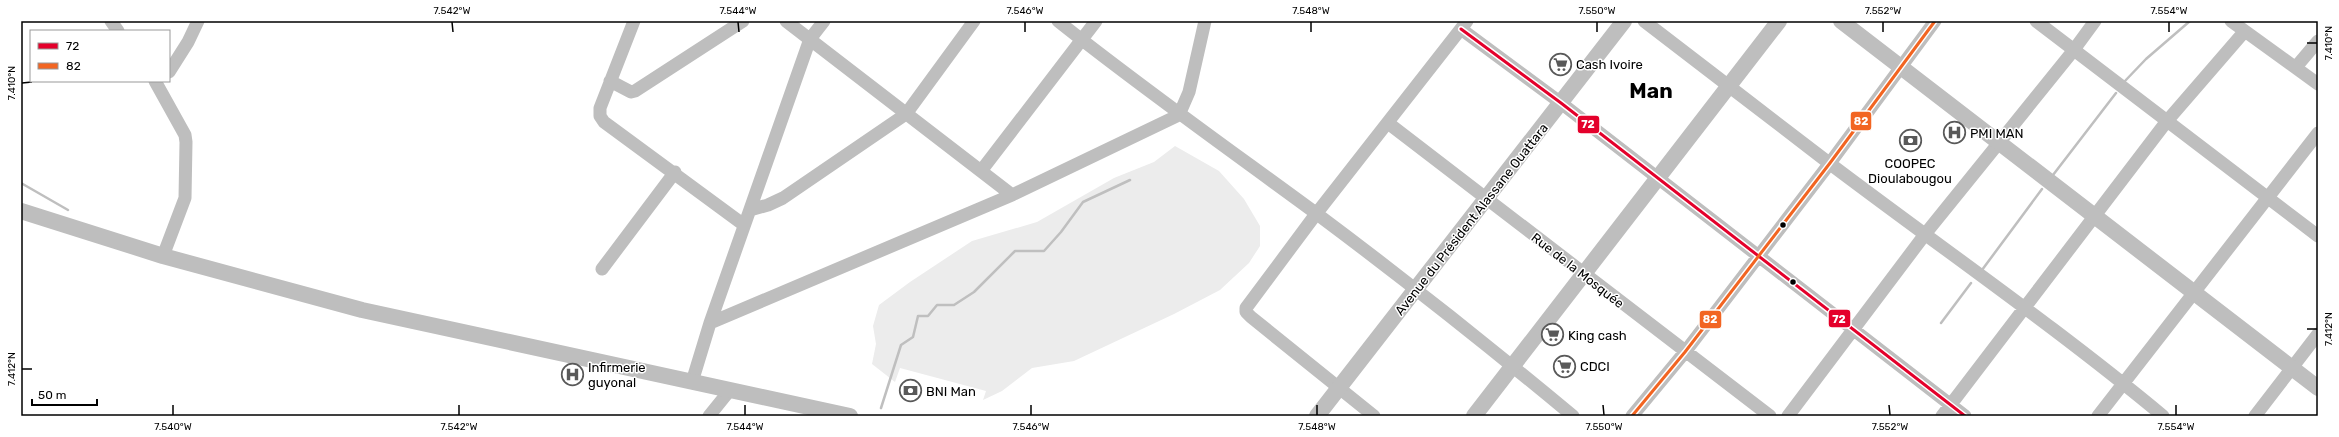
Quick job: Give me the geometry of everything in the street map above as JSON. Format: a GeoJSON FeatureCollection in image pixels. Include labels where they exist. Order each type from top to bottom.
{"type":"FeatureCollection","features":[{"type":"Feature","properties":{"kind":"main road","name":"Avenue du Président Alassane Ouattara"},"geometry":{"type":"LineString","coordinates":[[1317,416],[1624,21]]}},
{"type":"Feature","properties":{"kind":"main road"},"geometry":{"type":"LineString","coordinates":[[1474,416],[1779,21]]}},
{"type":"Feature","properties":{"kind":"main road"},"geometry":{"type":"LineString","coordinates":[[1841,21],[2318,388]]}},
{"type":"Feature","properties":{"kind":"main road"},"geometry":{"type":"LineString","coordinates":[[21,211],[163,256],[362,310],[850,416]]}},
{"type":"Feature","properties":{"kind":"street"},"geometry":{"type":"LineString","coordinates":[[111,21],[117,30]]}},
{"type":"Feature","properties":{"kind":"street"},"geometry":{"type":"LineString","coordinates":[[170,70],[188,42],[198,21]]}},
{"type":"Feature","properties":{"kind":"street"},"geometry":{"type":"LineString","coordinates":[[634,21],[600,108],[600,116],[604,122],[675,172],[744,225]]}},
{"type":"Feature","properties":{"kind":"street"},"geometry":{"type":"LineString","coordinates":[[610,81],[631,92],[635,91],[743,21]]}},
{"type":"Feature","properties":{"kind":"street"},"geometry":{"type":"LineString","coordinates":[[786,21],[1012,195]]}},
{"type":"Feature","properties":{"kind":"street"},"geometry":{"type":"LineString","coordinates":[[692,382],[710,323],[810,39],[824,21]]}},
{"type":"Feature","properties":{"kind":"street"},"geometry":{"type":"LineString","coordinates":[[750,210],[768,206],[783,198],[906,114],[974,21]]}},
{"type":"Feature","properties":{"kind":"street"},"geometry":{"type":"LineString","coordinates":[[1058,21],[1179,115],[1316,214],[1416,289],[1574,416]]}},
{"type":"Feature","properties":{"kind":"street"},"geometry":{"type":"LineString","coordinates":[[981,171],[1096,21]]}},
{"type":"Feature","properties":{"kind":"street"},"geometry":{"type":"LineString","coordinates":[[710,323],[1012,195],[1179,115],[1189,92],[1205,21]]}},
{"type":"Feature","properties":{"kind":"street"},"geometry":{"type":"LineString","coordinates":[[1644,21],[1830,163],[1926,233],[2123,383],[2163,416]]}},
{"type":"Feature","properties":{"kind":"street"},"geometry":{"type":"LineString","coordinates":[[1632,416],[1685,352],[1758,257],[1935,21]]}},
{"type":"Feature","properties":{"kind":"street"},"geometry":{"type":"LineString","coordinates":[[2036,21],[2269,197],[2318,236]]}},
{"type":"Feature","properties":{"kind":"street"},"geometry":{"type":"LineString","coordinates":[[1788,416],[1926,233],[1998,142],[2074,50],[2095,21]]}},
{"type":"Feature","properties":{"kind":"street"},"geometry":{"type":"LineString","coordinates":[[2231,21],[2244,32],[2296,67],[2318,84]]}},
{"type":"Feature","properties":{"kind":"street"},"geometry":{"type":"LineString","coordinates":[[1374,416],[1245,311],[1316,214],[1464,25],[1758,257],[1965,416]]}},
{"type":"Feature","properties":{"kind":"street"},"geometry":{"type":"LineString","coordinates":[[1942,416],[2167,121],[2244,32]]}},
{"type":"Feature","properties":{"kind":"street"},"geometry":{"type":"LineString","coordinates":[[2296,67],[2318,40]]}},
{"type":"Feature","properties":{"kind":"street"},"geometry":{"type":"LineString","coordinates":[[159,83],[185,135],[186,142],[185,198],[163,256]]}},
{"type":"Feature","properties":{"kind":"street","name":"Rue de la Mosquée"},"geometry":{"type":"LineString","coordinates":[[1388,123],[1486,200],[1770,416]]}},
{"type":"Feature","properties":{"kind":"street"},"geometry":{"type":"LineString","coordinates":[[2098,416],[2318,133]]}},
{"type":"Feature","properties":{"kind":"street"},"geometry":{"type":"LineString","coordinates":[[602,268],[675,172]]}},
{"type":"Feature","properties":{"kind":"street"},"geometry":{"type":"LineString","coordinates":[[2255,416],[2318,334]]}},
{"type":"Feature","properties":{"kind":"street"},"geometry":{"type":"LineString","coordinates":[[710,416],[730,390]]}},
{"type":"Feature","properties":{"kind":"shaded area"},"geometry":{"type":"Polygon","coordinates":[[[1175,146],[1219,171],[1244,199],[1260,226],[1260,246],[1249,263],[1220,290],[1174,314],[1074,361],[1032,368],[1002,391],[983,400],[986,391],[900,368],[895,382],[872,364],[876,344],[873,326],[879,305],[910,282],[972,241],[1037,222],[1114,178],[1154,162],[1175,146]]]}},
{"type":"Feature","properties":{"kind":"waterway"},"geometry":{"type":"LineString","coordinates":[[2124,82],[2146,59],[2190,21]]}},
{"type":"Feature","properties":{"kind":"waterway"},"geometry":{"type":"LineString","coordinates":[[2053,175],[2116,93]]}},
{"type":"Feature","properties":{"kind":"waterway"},"geometry":{"type":"LineString","coordinates":[[881,408],[901,345],[913,337],[918,316],[928,316],[937,305],[954,305],[974,292],[1015,251],[1044,251],[1061,232],[1083,202],[1130,180]]}},
{"type":"Feature","properties":{"kind":"waterway"},"geometry":{"type":"LineString","coordinates":[[21,183],[68,210]]}},
{"type":"Feature","properties":{"kind":"waterway"},"geometry":{"type":"LineString","coordinates":[[1982,270],[2042,189]]}},
{"type":"Feature","properties":{"kind":"waterway"},"geometry":{"type":"LineString","coordinates":[[1941,323],[1971,283]]}},
{"type":"Feature","properties":{"kind":"transit line","name":"82"},"geometry":{"type":"LineString","coordinates":[[1632,416],[1685,352],[1830,163],[1935,21]]}},
{"type":"Feature","properties":{"kind":"transit line","name":"72"},"geometry":{"type":"LineString","coordinates":[[1461,29],[1561,103],[1965,416]]}},
{"type":"Feature","properties":{"kind":"place","name":"Cash Ivoire"},"geometry":{"type":"Point","coordinates":[1560,64]}},
{"type":"Feature","properties":{"kind":"place","name":"PMI MAN"},"geometry":{"type":"Point","coordinates":[1955,133]}},
{"type":"Feature","properties":{"kind":"place","name":"COOPEC Dioulabougou"},"geometry":{"type":"Point","coordinates":[1910,141]}},
{"type":"Feature","properties":{"kind":"place","name":"King cash"},"geometry":{"type":"Point","coordinates":[1552,335]}},
{"type":"Feature","properties":{"kind":"place","name":"CDCI"},"geometry":{"type":"Point","coordinates":[1564,366]}},
{"type":"Feature","properties":{"kind":"place","name":"Infirmerie guyonal"},"geometry":{"type":"Point","coordinates":[573,374]}},
{"type":"Feature","properties":{"kind":"place","name":"BNI Man"},"geometry":{"type":"Point","coordinates":[911,391]}},
{"type":"Feature","properties":{"kind":"district","name":"Man"},"geometry":{"type":"Point","coordinates":[1651,91]}}]}
